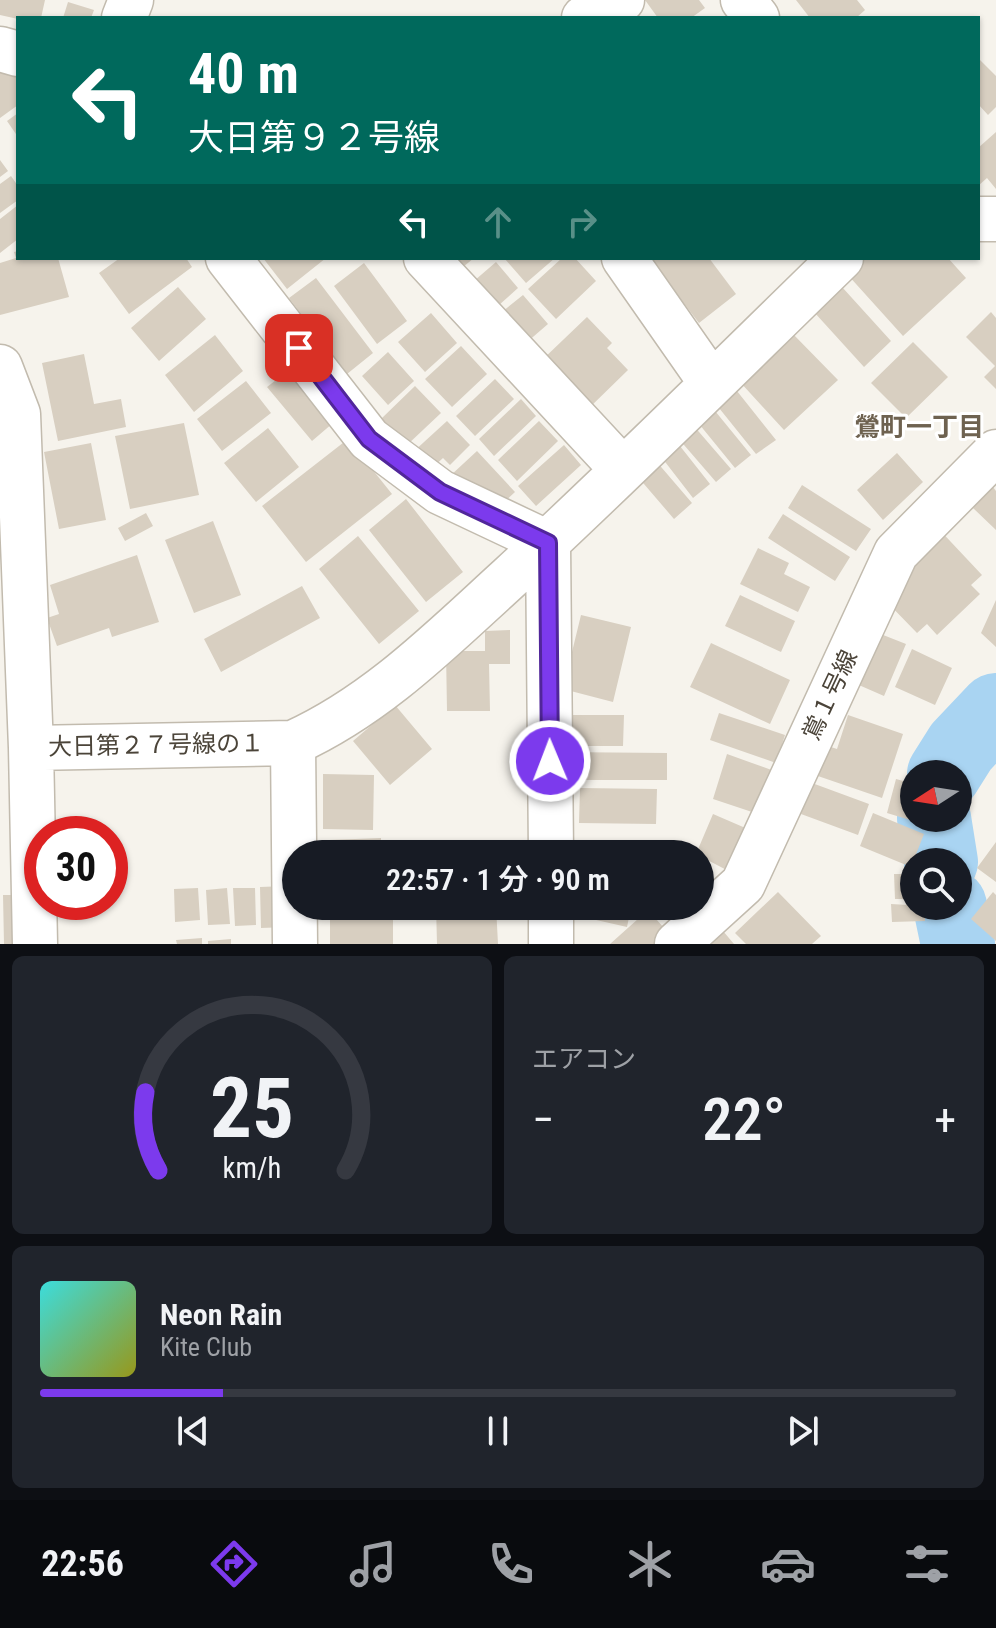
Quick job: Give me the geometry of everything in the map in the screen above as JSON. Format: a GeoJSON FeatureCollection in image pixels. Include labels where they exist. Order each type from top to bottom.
{"type":"FeatureCollection","features":[{"type":"Feature","properties":{"kind":"street"},"geometry":{"type":"LineString","coordinates":[[588,16],[622,0]]}},
{"type":"Feature","properties":{"kind":"street"},"geometry":{"type":"LineString","coordinates":[[743,0],[755,16]]}},
{"type":"Feature","properties":{"kind":"street"},"geometry":{"type":"LineString","coordinates":[[230,260],[369,439],[440,492],[548,543],[551,840]]}},
{"type":"Feature","properties":{"kind":"street"},"geometry":{"type":"LineString","coordinates":[[428,260],[623,470]]}},
{"type":"Feature","properties":{"kind":"street"},"geometry":{"type":"LineString","coordinates":[[625,260],[712,384]]}},
{"type":"Feature","properties":{"kind":"street","name":"大日第２７号線の１"},"geometry":{"type":"LineString","coordinates":[[0,367],[18,414],[31,748],[293,743],[326,728],[405,673],[548,543],[839,260]]}},
{"type":"Feature","properties":{"kind":"street","name":"鴬１号線"},"geometry":{"type":"LineString","coordinates":[[677,944],[743,884],[896,553],[996,452]]}},
{"type":"Feature","properties":{"kind":"street"},"geometry":{"type":"LineString","coordinates":[[293,743],[295,944]]}},
{"type":"Feature","properties":{"kind":"street"},"geometry":{"type":"LineString","coordinates":[[31,748],[35,944]]}},
{"type":"Feature","properties":{"kind":"street"},"geometry":{"type":"LineString","coordinates":[[551,920],[551,944]]}},
{"type":"Feature","properties":{"kind":"building"},"geometry":{"type":"Polygon","coordinates":[[[0,0],[45,0],[41,16],[16,16],[16,19],[0,15],[0,0]]]}},
{"type":"Feature","properties":{"kind":"building"},"geometry":{"type":"Polygon","coordinates":[[[645,0],[699,0],[705,8],[694,16],[657,16],[645,0]]]}},
{"type":"Feature","properties":{"kind":"building"},"geometry":{"type":"Polygon","coordinates":[[[796,0],[857,0],[865,10],[858,16],[808,16],[796,0]]]}},
{"type":"Feature","properties":{"kind":"building"},"geometry":{"type":"Polygon","coordinates":[[[68,2],[94,10],[92,16],[64,16],[68,2]]]}},
{"type":"Feature","properties":{"kind":"building"},"geometry":{"type":"Polygon","coordinates":[[[980,60],[996,76],[996,107],[988,115],[980,106],[980,60]]]}},
{"type":"Feature","properties":{"kind":"building"},"geometry":{"type":"Polygon","coordinates":[[[16,67],[16,106],[0,118],[0,69],[16,67]]]}},
{"type":"Feature","properties":{"kind":"building"},"geometry":{"type":"Polygon","coordinates":[[[16,114],[16,134],[7,121],[16,114]]]}},
{"type":"Feature","properties":{"kind":"building"},"geometry":{"type":"Polygon","coordinates":[[[996,132],[996,189],[987,178],[980,184],[980,146],[996,132]]]}},
{"type":"Feature","properties":{"kind":"building"},"geometry":{"type":"Polygon","coordinates":[[[0,160],[8,171],[0,177],[0,160]]]}},
{"type":"Feature","properties":{"kind":"building"},"geometry":{"type":"Polygon","coordinates":[[[11,176],[16,183],[16,201],[0,213],[0,184],[11,176]]]}},
{"type":"Feature","properties":{"kind":"building"},"geometry":{"type":"Polygon","coordinates":[[[16,207],[16,241],[0,253],[0,219],[16,207]]]}},
{"type":"Feature","properties":{"kind":"building"},"geometry":{"type":"Polygon","coordinates":[[[16,258],[59,260],[69,297],[0,315],[0,263],[16,258]]]}},
{"type":"Feature","properties":{"kind":"building"},"geometry":{"type":"Polygon","coordinates":[[[117,260],[187,260],[192,267],[129,314],[99,273],[117,260]]]}},
{"type":"Feature","properties":{"kind":"building"},"geometry":{"type":"Polygon","coordinates":[[[265,260],[323,260],[287,289],[265,260]]]}},
{"type":"Feature","properties":{"kind":"building"},"geometry":{"type":"Polygon","coordinates":[[[458,260],[472,260],[463,267],[458,260]]]}},
{"type":"Feature","properties":{"kind":"building"},"geometry":{"type":"Polygon","coordinates":[[[506,260],[553,260],[526,283],[506,260]]]}},
{"type":"Feature","properties":{"kind":"building"},"geometry":{"type":"Polygon","coordinates":[[[560,260],[577,260],[596,281],[556,319],[528,289],[560,260]]]}},
{"type":"Feature","properties":{"kind":"building"},"geometry":{"type":"Polygon","coordinates":[[[651,260],[710,260],[736,294],[699,323],[651,260]]]}},
{"type":"Feature","properties":{"kind":"building"},"geometry":{"type":"Polygon","coordinates":[[[862,260],[950,260],[966,278],[903,336],[847,274],[862,260]]]}},
{"type":"Feature","properties":{"kind":"building"},"geometry":{"type":"Polygon","coordinates":[[[496,262],[518,288],[490,313],[467,287],[496,262]]]}},
{"type":"Feature","properties":{"kind":"building"},"geometry":{"type":"Polygon","coordinates":[[[364,263],[407,321],[377,344],[334,286],[364,263]]]}},
{"type":"Feature","properties":{"kind":"building"},"geometry":{"type":"Polygon","coordinates":[[[316,278],[373,353],[347,374],[289,298],[316,278]]]}},
{"type":"Feature","properties":{"kind":"building"},"geometry":{"type":"Polygon","coordinates":[[[178,287],[206,319],[159,361],[131,328],[178,287]]]}},
{"type":"Feature","properties":{"kind":"building"},"geometry":{"type":"Polygon","coordinates":[[[842,287],[891,341],[864,367],[814,312],[842,287]]]}},
{"type":"Feature","properties":{"kind":"building"},"geometry":{"type":"Polygon","coordinates":[[[523,295],[548,324],[519,349],[493,319],[523,295]]]}},
{"type":"Feature","properties":{"kind":"building"},"geometry":{"type":"Polygon","coordinates":[[[991,312],[996,318],[996,389],[984,377],[995,366],[966,337],[991,312]]]}},
{"type":"Feature","properties":{"kind":"building"},"geometry":{"type":"Polygon","coordinates":[[[431,313],[457,343],[425,372],[398,342],[431,313]]]}},
{"type":"Feature","properties":{"kind":"building"},"geometry":{"type":"Polygon","coordinates":[[[587,317],[612,343],[607,348],[628,370],[586,411],[540,362],[587,317]]]}},
{"type":"Feature","properties":{"kind":"building"},"geometry":{"type":"Polygon","coordinates":[[[792,333],[838,380],[784,430],[740,382],[792,333]]]}},
{"type":"Feature","properties":{"kind":"building"},"geometry":{"type":"Polygon","coordinates":[[[215,335],[243,371],[194,412],[165,375],[215,335]]]}},
{"type":"Feature","properties":{"kind":"building"},"geometry":{"type":"Polygon","coordinates":[[[913,342],[948,377],[906,418],[871,383],[913,342]]]}},
{"type":"Feature","properties":{"kind":"building"},"geometry":{"type":"Polygon","coordinates":[[[461,346],[487,374],[452,407],[425,379],[461,346]]]}},
{"type":"Feature","properties":{"kind":"building"},"geometry":{"type":"Polygon","coordinates":[[[388,352],[414,381],[388,405],[362,376],[388,352]]]}},
{"type":"Feature","properties":{"kind":"building"},"geometry":{"type":"Polygon","coordinates":[[[84,354],[94,404],[121,399],[126,427],[58,441],[42,363],[84,354]]]}},
{"type":"Feature","properties":{"kind":"building"},"geometry":{"type":"Polygon","coordinates":[[[289,370],[333,423],[312,441],[267,387],[289,370]]]}},
{"type":"Feature","properties":{"kind":"building"},"geometry":{"type":"Polygon","coordinates":[[[495,379],[514,399],[475,436],[456,416],[495,379]]]}},
{"type":"Feature","properties":{"kind":"building"},"geometry":{"type":"Polygon","coordinates":[[[246,381],[271,413],[222,451],[197,419],[246,381]]]}},
{"type":"Feature","properties":{"kind":"building"},"geometry":{"type":"Polygon","coordinates":[[[415,386],[441,413],[406,446],[381,419],[415,386]]]}},
{"type":"Feature","properties":{"kind":"building"},"geometry":{"type":"Polygon","coordinates":[[[733,386],[776,440],[756,454],[715,403],[733,386]]]}},
{"type":"Feature","properties":{"kind":"building"},"geometry":{"type":"Polygon","coordinates":[[[521,399],[536,416],[494,456],[479,439],[521,399]]]}},
{"type":"Feature","properties":{"kind":"building"},"geometry":{"type":"Polygon","coordinates":[[[711,406],[751,455],[735,468],[695,419],[711,406]]]}},
{"type":"Feature","properties":{"kind":"building"},"geometry":{"type":"Polygon","coordinates":[[[447,421],[470,445],[450,465],[443,458],[429,471],[412,453],[447,421]]]}},
{"type":"Feature","properties":{"kind":"building"},"geometry":{"type":"Polygon","coordinates":[[[539,421],[558,441],[517,481],[498,460],[539,421]]]}},
{"type":"Feature","properties":{"kind":"building"},"geometry":{"type":"Polygon","coordinates":[[[184,423],[199,495],[130,509],[115,436],[184,423]]]}},
{"type":"Feature","properties":{"kind":"building"},"geometry":{"type":"Polygon","coordinates":[[[693,425],[731,469],[716,482],[678,438],[693,425]]]}},
{"type":"Feature","properties":{"kind":"building"},"geometry":{"type":"Polygon","coordinates":[[[268,428],[299,467],[256,502],[224,463],[268,428]]]}},
{"type":"Feature","properties":{"kind":"building"},"geometry":{"type":"Polygon","coordinates":[[[348,439],[392,494],[306,562],[262,506],[348,439]]]}},
{"type":"Feature","properties":{"kind":"building"},"geometry":{"type":"Polygon","coordinates":[[[676,441],[710,484],[693,498],[659,454],[676,441]]]}},
{"type":"Feature","properties":{"kind":"building"},"geometry":{"type":"Polygon","coordinates":[[[91,443],[106,520],[59,529],[44,452],[91,443]]]}},
{"type":"Feature","properties":{"kind":"building"},"geometry":{"type":"Polygon","coordinates":[[[564,445],[581,465],[536,506],[518,486],[564,445]]]}},
{"type":"Feature","properties":{"kind":"building"},"geometry":{"type":"Polygon","coordinates":[[[477,451],[515,492],[499,507],[450,476],[477,451]]]}},
{"type":"Feature","properties":{"kind":"building"},"geometry":{"type":"Polygon","coordinates":[[[897,453],[923,482],[883,520],[857,490],[897,453]]]}},
{"type":"Feature","properties":{"kind":"building"},"geometry":{"type":"Polygon","coordinates":[[[656,461],[692,503],[674,519],[638,477],[656,461]]]}},
{"type":"Feature","properties":{"kind":"building"},"geometry":{"type":"Polygon","coordinates":[[[802,485],[871,529],[856,551],[788,508],[802,485]]]}},
{"type":"Feature","properties":{"kind":"building"},"geometry":{"type":"Polygon","coordinates":[[[993,487],[996,491],[996,530],[973,508],[993,487]]]}},
{"type":"Feature","properties":{"kind":"building"},"geometry":{"type":"Polygon","coordinates":[[[406,499],[463,572],[426,602],[369,530],[406,499]]]}},
{"type":"Feature","properties":{"kind":"building"},"geometry":{"type":"Polygon","coordinates":[[[146,513],[153,526],[125,541],[118,528],[146,513]]]}},
{"type":"Feature","properties":{"kind":"building"},"geometry":{"type":"Polygon","coordinates":[[[783,514],[850,557],[835,581],[768,538],[783,514]]]}},
{"type":"Feature","properties":{"kind":"building"},"geometry":{"type":"Polygon","coordinates":[[[213,521],[241,595],[194,613],[165,540],[213,521]]]}},
{"type":"Feature","properties":{"kind":"building"},"geometry":{"type":"Polygon","coordinates":[[[935,525],[982,575],[971,585],[980,594],[937,635],[927,624],[917,633],[882,597],[917,563],[907,552],[935,525]]]}},
{"type":"Feature","properties":{"kind":"building"},"geometry":{"type":"Polygon","coordinates":[[[358,536],[419,611],[379,644],[319,569],[358,536]]]}},
{"type":"Feature","properties":{"kind":"building"},"geometry":{"type":"Polygon","coordinates":[[[758,548],[789,563],[784,574],[810,587],[798,612],[740,584],[758,548]]]}},
{"type":"Feature","properties":{"kind":"building"},"geometry":{"type":"Polygon","coordinates":[[[137,555],[159,622],[112,637],[109,628],[57,646],[47,618],[59,614],[50,585],[137,555]]]}},
{"type":"Feature","properties":{"kind":"building"},"geometry":{"type":"Polygon","coordinates":[[[302,586],[320,618],[221,672],[204,639],[302,586]]]}},
{"type":"Feature","properties":{"kind":"building"},"geometry":{"type":"Polygon","coordinates":[[[740,595],[795,621],[781,652],[725,626],[740,595]]]}},
{"type":"Feature","properties":{"kind":"building"},"geometry":{"type":"Polygon","coordinates":[[[996,600],[996,647],[981,633],[996,600]]]}},
{"type":"Feature","properties":{"kind":"building"},"geometry":{"type":"Polygon","coordinates":[[[581,615],[631,627],[613,702],[563,689],[581,615]]]}},
{"type":"Feature","properties":{"kind":"building"},"geometry":{"type":"Polygon","coordinates":[[[510,630],[510,664],[489,664],[490,711],[447,711],[446,651],[485,651],[485,631],[510,630]]]}},
{"type":"Feature","properties":{"kind":"building"},"geometry":{"type":"Polygon","coordinates":[[[873,631],[906,644],[884,696],[852,682],[873,631]]]}},
{"type":"Feature","properties":{"kind":"building"},"geometry":{"type":"Polygon","coordinates":[[[711,643],[790,680],[770,724],[690,687],[711,643]]]}},
{"type":"Feature","properties":{"kind":"building"},"geometry":{"type":"Polygon","coordinates":[[[912,649],[952,668],[935,705],[895,687],[912,649]]]}},
{"type":"Feature","properties":{"kind":"building"},"geometry":{"type":"Polygon","coordinates":[[[395,705],[432,749],[390,785],[353,741],[395,705]]]}},
{"type":"Feature","properties":{"kind":"building"},"geometry":{"type":"Polygon","coordinates":[[[719,713],[785,735],[776,763],[710,740],[719,713]]]}},
{"type":"Feature","properties":{"kind":"building"},"geometry":{"type":"Polygon","coordinates":[[[561,715],[624,715],[623,746],[561,746],[561,715]]]}},
{"type":"Feature","properties":{"kind":"building"},"geometry":{"type":"Polygon","coordinates":[[[848,715],[903,734],[882,798],[815,775],[825,745],[837,749],[848,715]]]}},
{"type":"Feature","properties":{"kind":"building"},"geometry":{"type":"Polygon","coordinates":[[[559,752],[667,753],[667,780],[558,780],[559,752]]]}},
{"type":"Feature","properties":{"kind":"building"},"geometry":{"type":"Polygon","coordinates":[[[727,754],[777,772],[764,816],[713,799],[727,754]]]}},
{"type":"Feature","properties":{"kind":"building"},"geometry":{"type":"Polygon","coordinates":[[[323,774],[374,775],[373,830],[323,829],[323,774]]]}},
{"type":"Feature","properties":{"kind":"building"},"geometry":{"type":"Polygon","coordinates":[[[896,779],[900,780],[900,817],[887,813],[896,779]]]}},
{"type":"Feature","properties":{"kind":"building"},"geometry":{"type":"Polygon","coordinates":[[[812,783],[869,804],[858,835],[801,814],[812,783]]]}},
{"type":"Feature","properties":{"kind":"building"},"geometry":{"type":"Polygon","coordinates":[[[580,788],[657,789],[656,824],[579,823],[580,788]]]}},
{"type":"Feature","properties":{"kind":"building"},"geometry":{"type":"Polygon","coordinates":[[[873,813],[900,824],[900,832],[924,834],[918,848],[900,848],[900,862],[860,846],[873,813]]]}},
{"type":"Feature","properties":{"kind":"building"},"geometry":{"type":"Polygon","coordinates":[[[713,814],[757,833],[738,876],[714,863],[714,840],[702,840],[713,814]]]}},
{"type":"Feature","properties":{"kind":"building"},"geometry":{"type":"Polygon","coordinates":[[[381,838],[381,840],[329,840],[381,838]]]}},
{"type":"Feature","properties":{"kind":"building"},"geometry":{"type":"Polygon","coordinates":[[[996,842],[996,882],[977,868],[996,842]]]}},
{"type":"Feature","properties":{"kind":"building"},"geometry":{"type":"Polygon","coordinates":[[[894,874],[900,874],[900,899],[895,899],[894,874]]]}},
{"type":"Feature","properties":{"kind":"building"},"geometry":{"type":"Polygon","coordinates":[[[282,886],[282,920],[288,920],[288,927],[261,928],[260,887],[282,886]]]}},
{"type":"Feature","properties":{"kind":"building"},"geometry":{"type":"Polygon","coordinates":[[[198,888],[200,920],[175,922],[174,889],[198,888]]]}},
{"type":"Feature","properties":{"kind":"building"},"geometry":{"type":"Polygon","coordinates":[[[227,888],[230,924],[208,925],[206,890],[227,888]]]}},
{"type":"Feature","properties":{"kind":"building"},"geometry":{"type":"Polygon","coordinates":[[[233,888],[255,888],[256,925],[235,926],[233,888]]]}},
{"type":"Feature","properties":{"kind":"building"},"geometry":{"type":"Polygon","coordinates":[[[778,892],[821,936],[812,944],[746,944],[735,933],[778,892]]]}},
{"type":"Feature","properties":{"kind":"building"},"geometry":{"type":"Polygon","coordinates":[[[993,892],[996,895],[996,941],[972,920],[993,892]]]}},
{"type":"Feature","properties":{"kind":"building"},"geometry":{"type":"Polygon","coordinates":[[[3,895],[22,895],[23,944],[4,944],[3,895]]]}},
{"type":"Feature","properties":{"kind":"building"},"geometry":{"type":"Polygon","coordinates":[[[891,904],[900,905],[900,920],[925,920],[925,921],[892,922],[891,904]]]}},
{"type":"Feature","properties":{"kind":"building"},"geometry":{"type":"Polygon","coordinates":[[[330,920],[393,920],[393,944],[330,944],[330,920]]]}},
{"type":"Feature","properties":{"kind":"building"},"geometry":{"type":"Polygon","coordinates":[[[436,920],[497,920],[498,944],[437,944],[436,920]]]}},
{"type":"Feature","properties":{"kind":"building"},"geometry":{"type":"Polygon","coordinates":[[[596,920],[628,920],[627,927],[596,920]]]}},
{"type":"Feature","properties":{"kind":"building"},"geometry":{"type":"Polygon","coordinates":[[[637,920],[657,920],[673,938],[666,944],[610,944],[637,920]]]}},
{"type":"Feature","properties":{"kind":"building"},"geometry":{"type":"Polygon","coordinates":[[[723,931],[734,944],[709,944],[723,931]]]}},
{"type":"Feature","properties":{"kind":"building"},"geometry":{"type":"Polygon","coordinates":[[[202,938],[202,944],[177,944],[176,940],[202,938]]]}},
{"type":"Feature","properties":{"kind":"building"},"geometry":{"type":"Polygon","coordinates":[[[231,939],[231,944],[208,944],[208,941],[231,939]]]}},
{"type":"Feature","properties":{"kind":"waterway"},"geometry":{"type":"LineString","coordinates":[[953,760],[996,710]]}},
{"type":"Feature","properties":{"kind":"waterway"},"geometry":{"type":"LineString","coordinates":[[936,832],[939,848]]}},
{"type":"Feature","properties":{"kind":"waterway"},"geometry":{"type":"LineString","coordinates":[[953,920],[958,944]]}},
{"type":"Feature","properties":{"kind":"district","name":"鶯町一丁目"},"geometry":{"type":"Point","coordinates":[919,427]}},
{"type":"Feature","properties":{"kind":"route"},"geometry":{"type":"LineString","coordinates":[[299,348],[369,439],[440,492],[548,543],[550,761]]}}]}
